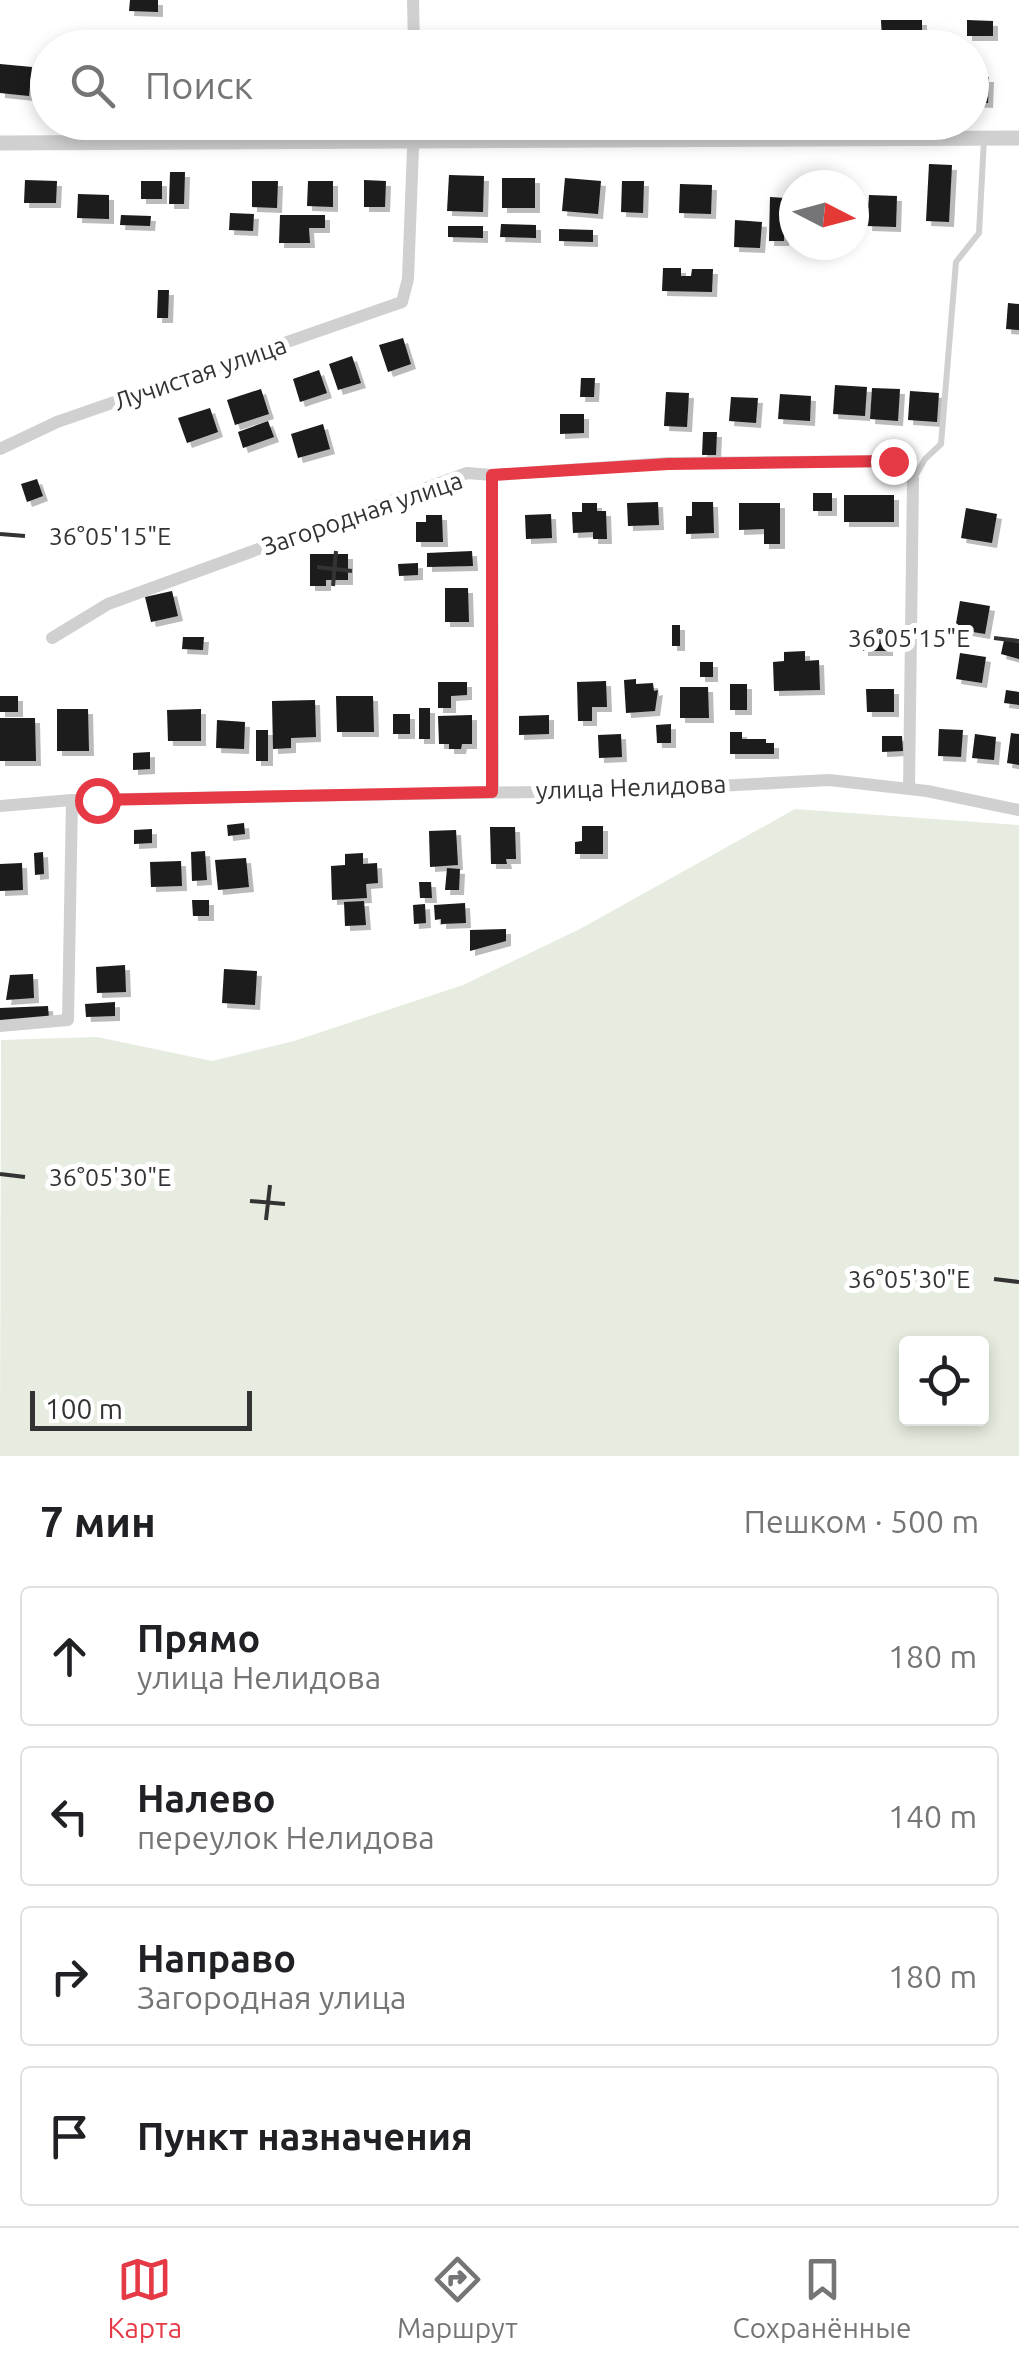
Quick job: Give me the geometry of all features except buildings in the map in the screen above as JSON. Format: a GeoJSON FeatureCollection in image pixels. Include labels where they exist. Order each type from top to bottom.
{"type":"FeatureCollection","features":[{"type":"Feature","properties":{"kind":"street"},"geometry":{"type":"LineString","coordinates":[[413,0],[414,30]]}},
{"type":"Feature","properties":{"kind":"street"},"geometry":{"type":"LineString","coordinates":[[989,138],[1019,138]]}},
{"type":"Feature","properties":{"kind":"street"},"geometry":{"type":"LineString","coordinates":[[0,143],[414,140]]}},
{"type":"Feature","properties":{"kind":"street","name":"Лучистая улица"},"geometry":{"type":"LineString","coordinates":[[0,449],[56,422],[402,302],[408,279],[414,140]]}},
{"type":"Feature","properties":{"kind":"street","name":"Загородная улица"},"geometry":{"type":"LineString","coordinates":[[52,638],[108,604],[467,473],[492,475],[668,464],[893,461],[914,479]]}},
{"type":"Feature","properties":{"kind":"street"},"geometry":{"type":"LineString","coordinates":[[492,475],[492,792]]}},
{"type":"Feature","properties":{"kind":"street"},"geometry":{"type":"LineString","coordinates":[[909,789],[914,479]]}},
{"type":"Feature","properties":{"kind":"street","name":"улица Нелидова"},"geometry":{"type":"LineString","coordinates":[[0,806],[72,800],[644,790],[829,780],[909,789],[1019,810]]}},
{"type":"Feature","properties":{"kind":"street"},"geometry":{"type":"LineString","coordinates":[[0,1026],[68,1020],[72,800]]}},
{"type":"Feature","properties":{"kind":"lane"},"geometry":{"type":"LineString","coordinates":[[914,479],[941,444],[956,262],[979,233],[984,140]]}},
{"type":"Feature","properties":{"kind":"shaded area"},"geometry":{"type":"Polygon","coordinates":[[[795,809],[1019,825],[1019,1456],[0,1456],[1,1040],[97,1037],[212,1061],[294,1041],[463,985],[580,929],[795,809]]]}},
{"type":"Feature","properties":{"kind":"route"},"geometry":{"type":"LineString","coordinates":[[97,800],[492,792],[492,475],[668,464],[893,461]]}}]}
